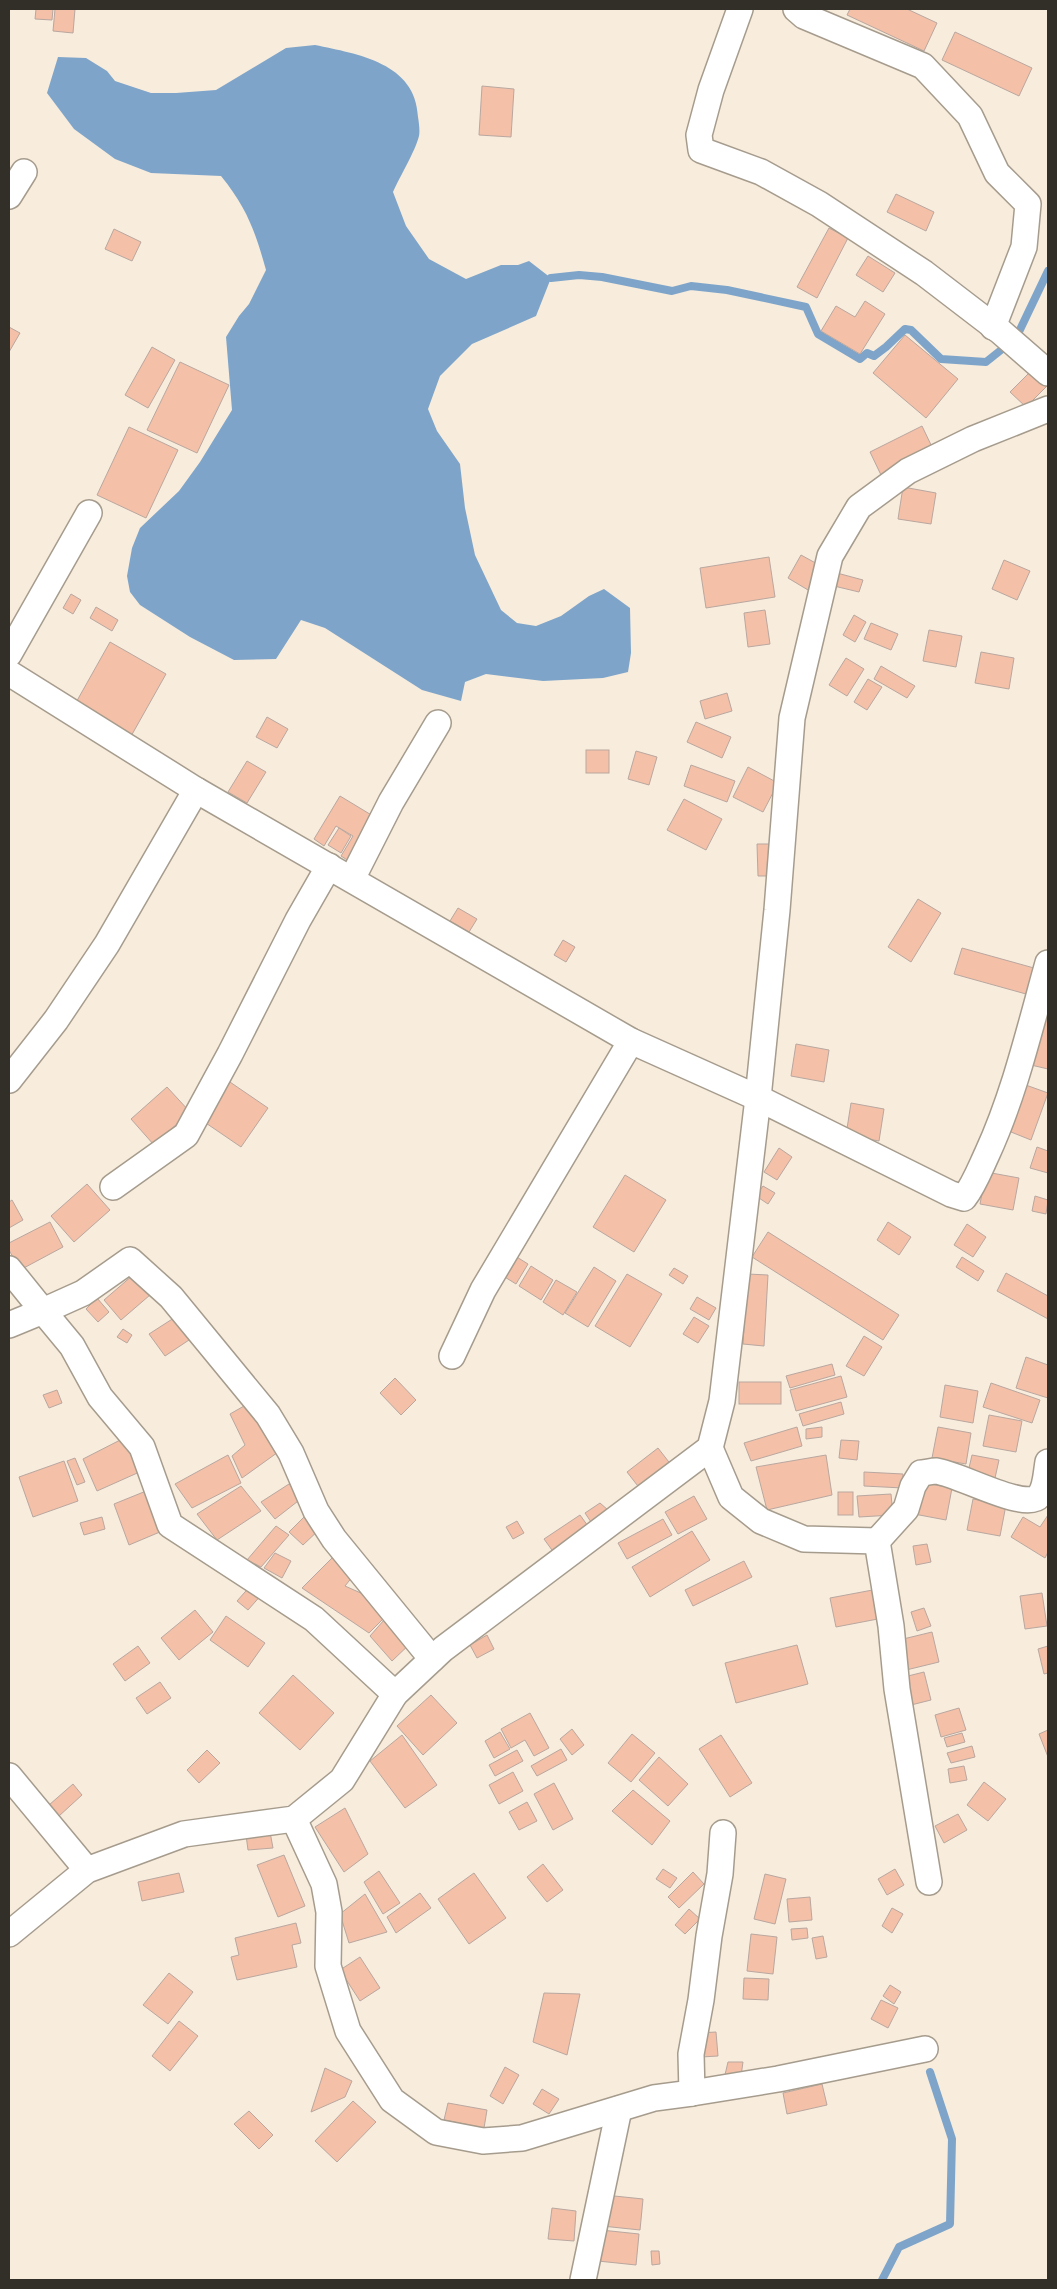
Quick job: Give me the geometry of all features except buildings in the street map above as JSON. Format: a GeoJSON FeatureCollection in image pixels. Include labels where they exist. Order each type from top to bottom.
{"type":"FeatureCollection","features":[{"type":"Feature","properties":{"kind":"street"},"geometry":{"type":"LineString","coordinates":[[740,9],[710,90],[699,135],[701,150],[761,172],[819,204],[924,273],[1048,373]]}},
{"type":"Feature","properties":{"kind":"street"},"geometry":{"type":"LineString","coordinates":[[796,9],[804,16],[923,66],[970,116],[997,173],[1028,204],[1024,247],[1004,336]]}},
{"type":"Feature","properties":{"kind":"street"},"geometry":{"type":"LineString","coordinates":[[9,196],[24,172]]}},
{"type":"Feature","properties":{"kind":"street"},"geometry":{"type":"LineString","coordinates":[[878,1541],[804,1539],[761,1521],[731,1497],[710,1448],[722,1401],[758,1098],[777,910],[792,718],[830,556],[859,507],[908,471],[973,439],[1048,409]]}},
{"type":"Feature","properties":{"kind":"street"},"geometry":{"type":"LineString","coordinates":[[9,654],[89,513]]}},
{"type":"Feature","properties":{"kind":"street"},"geometry":{"type":"LineString","coordinates":[[9,673],[196,790],[631,1041],[758,1098],[951,1194],[964,1198],[998,1129],[1016,1076],[1048,963]]}},
{"type":"Feature","properties":{"kind":"street"},"geometry":{"type":"LineString","coordinates":[[352,879],[391,802],[438,722]]}},
{"type":"Feature","properties":{"kind":"street"},"geometry":{"type":"LineString","coordinates":[[9,1080],[56,1020],[107,944],[196,790]]}},
{"type":"Feature","properties":{"kind":"street"},"geometry":{"type":"LineString","coordinates":[[113,1187],[186,1135],[230,1054],[298,920],[329,866]]}},
{"type":"Feature","properties":{"kind":"street"},"geometry":{"type":"LineString","coordinates":[[452,1356],[483,1290],[631,1041]]}},
{"type":"Feature","properties":{"kind":"street"},"geometry":{"type":"LineString","coordinates":[[9,1325],[83,1293],[130,1260],[171,1297],[268,1415],[291,1453],[316,1511],[334,1539],[432,1660]]}},
{"type":"Feature","properties":{"kind":"street"},"geometry":{"type":"LineString","coordinates":[[9,1268],[72,1346],[100,1398],[142,1447],[170,1525],[314,1619],[395,1694]]}},
{"type":"Feature","properties":{"kind":"street"},"geometry":{"type":"LineString","coordinates":[[9,1934],[87,1870],[184,1834],[294,1818],[342,1780],[395,1694],[432,1660],[710,1448]]}},
{"type":"Feature","properties":{"kind":"street"},"geometry":{"type":"LineString","coordinates":[[929,1882],[897,1689],[891,1626],[878,1541],[906,1509],[913,1486],[921,1474],[936,1471],[971,1481],[1008,1497],[1031,1501],[1038,1497],[1043,1489],[1048,1462]]}},
{"type":"Feature","properties":{"kind":"street"},"geometry":{"type":"LineString","coordinates":[[9,1776],[87,1870]]}},
{"type":"Feature","properties":{"kind":"street"},"geometry":{"type":"LineString","coordinates":[[294,1818],[324,1884],[329,1912],[328,1966],[348,2031],[392,2100],[436,2132],[483,2141],[522,2138],[654,2098],[778,2079],[925,2049]]}},
{"type":"Feature","properties":{"kind":"street"},"geometry":{"type":"LineString","coordinates":[[692,2093],[691,2054],[702,2000],[709,1936],[720,1874],[723,1833]]}},
{"type":"Feature","properties":{"kind":"street"},"geometry":{"type":"LineString","coordinates":[[583,2280],[618,2108]]}},
{"type":"Feature","properties":{"kind":"water"},"geometry":{"type":"Polygon","coordinates":[[[315,45],[349,52],[382,64],[396,73],[407,84],[415,99],[419,134],[414,149],[393,192],[406,226],[429,259],[466,279],[501,265],[518,265],[529,261],[551,278],[536,316],[472,344],[440,376],[428,409],[437,431],[460,464],[465,508],[475,555],[501,610],[517,623],[536,626],[561,616],[589,596],[604,589],[630,608],[631,653],[628,672],[603,678],[543,681],[486,674],[465,682],[461,701],[422,690],[325,628],[301,620],[276,659],[234,660],[190,637],[140,605],[130,592],[127,576],[132,548],[140,528],[179,491],[200,462],[232,410],[226,337],[249,304],[266,270],[249,220],[221,176],[151,173],[115,159],[74,129],[47,93],[58,57],[86,58],[107,71],[115,81],[151,93],[176,93],[216,90],[286,48],[315,45]]]}},
{"type":"Feature","properties":{"kind":"waterway"},"geometry":{"type":"LineString","coordinates":[[551,278],[579,275],[602,277],[672,291],[691,286],[727,290],[806,307],[818,334],[860,359],[867,353],[874,356],[905,329],[911,330],[941,359],[986,362],[1016,338],[1048,271]]}},
{"type":"Feature","properties":{"kind":"waterway"},"geometry":{"type":"LineString","coordinates":[[882,2280],[899,2247],[950,2224],[952,2139],[930,2072]]}}]}
